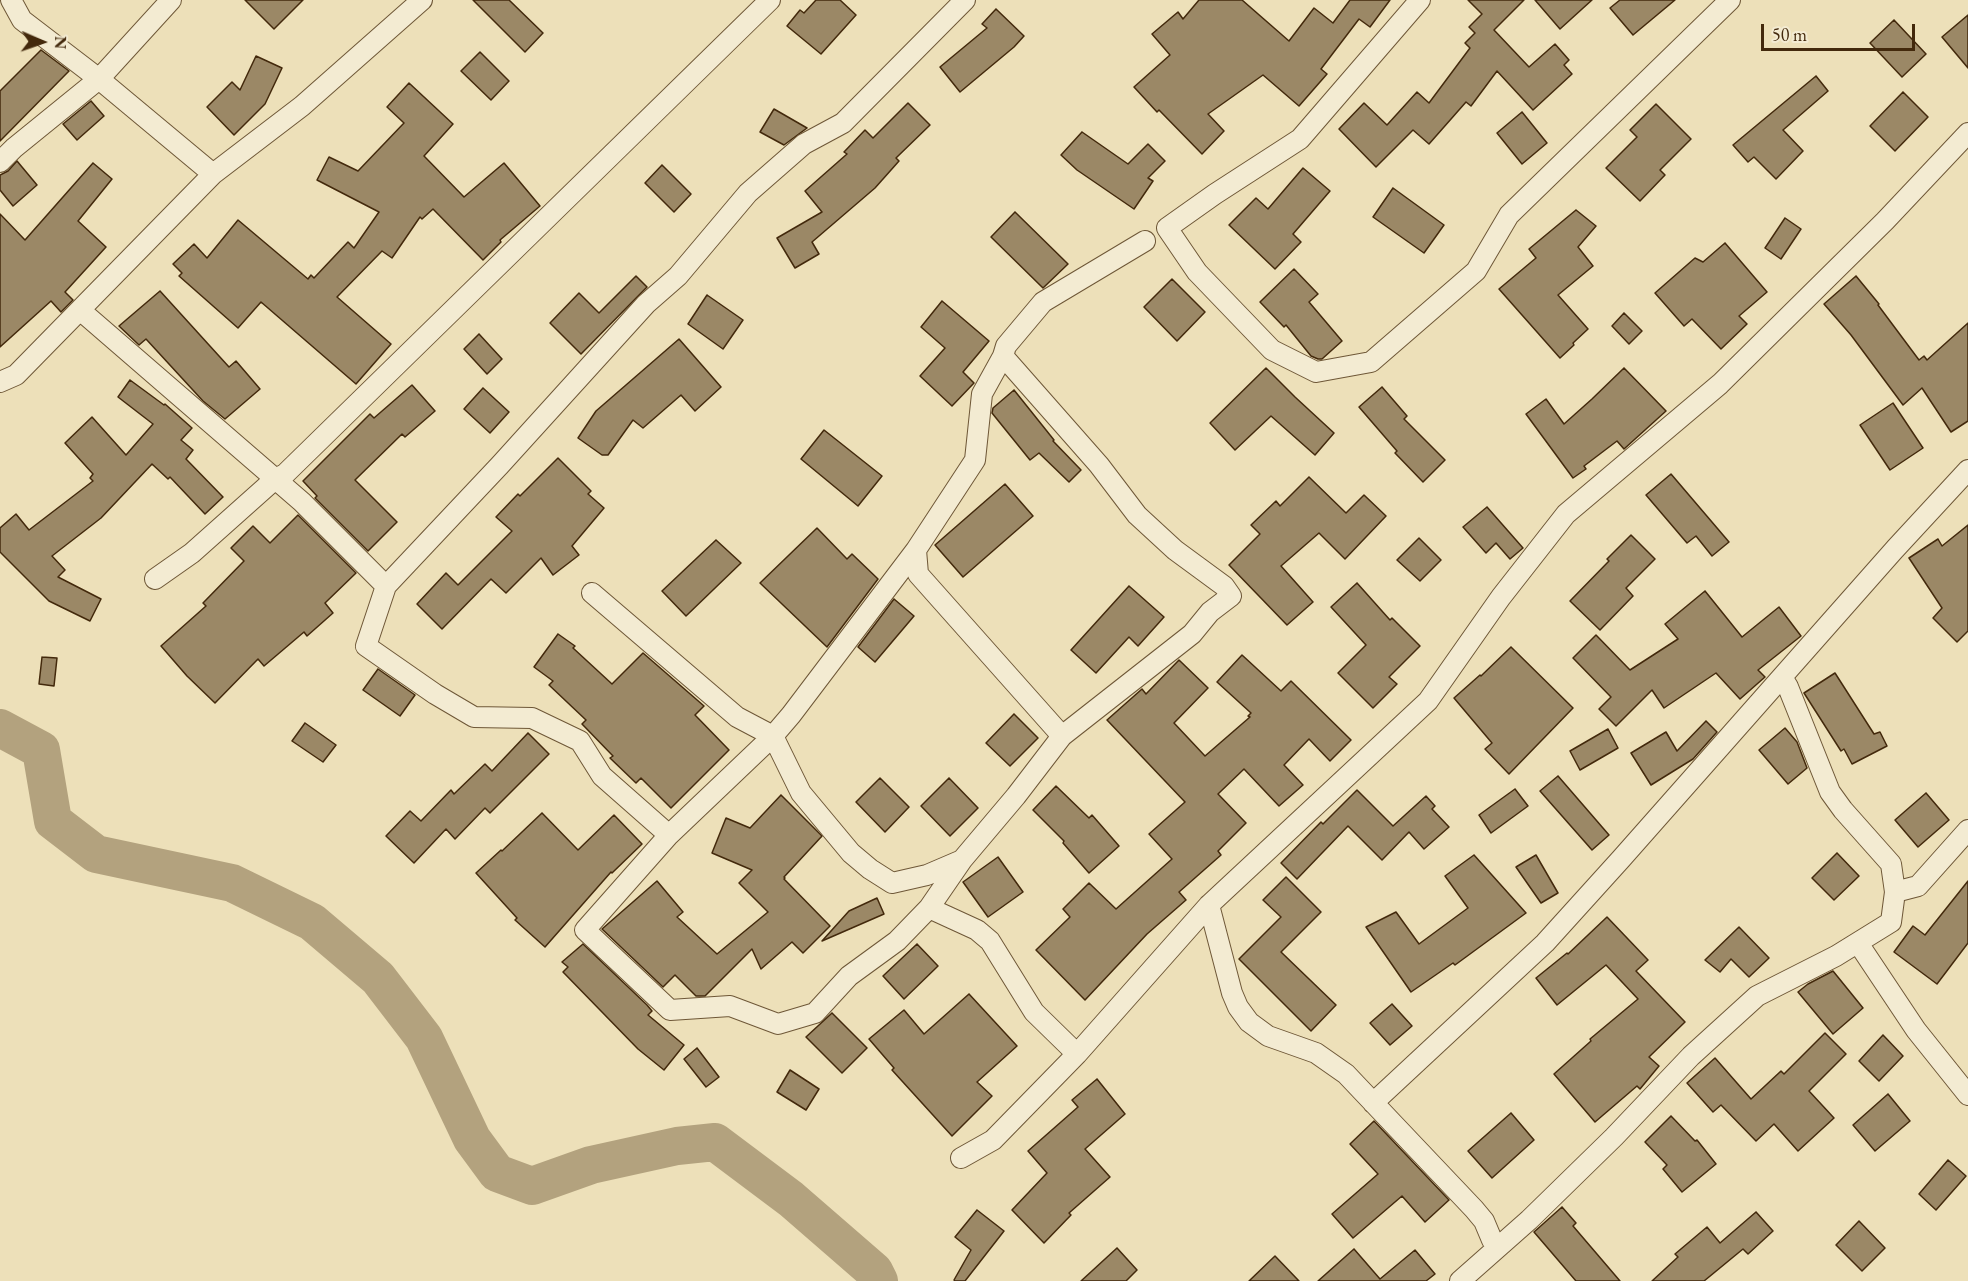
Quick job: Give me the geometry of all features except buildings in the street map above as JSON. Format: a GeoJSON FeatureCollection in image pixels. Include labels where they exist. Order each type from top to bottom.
{"type":"FeatureCollection","features":[{"type":"Feature","properties":{"kind":"street"},"geometry":{"type":"LineString","coordinates":[[10,0],[22,20],[99,79],[213,174]]}},
{"type":"Feature","properties":{"kind":"street"},"geometry":{"type":"LineString","coordinates":[[0,162],[99,79],[171,0]]}},
{"type":"Feature","properties":{"kind":"street"},"geometry":{"type":"LineString","coordinates":[[0,382],[16,375],[213,174],[302,106],[422,0]]}},
{"type":"Feature","properties":{"kind":"street"},"geometry":{"type":"LineString","coordinates":[[155,579],[192,553],[275,479],[285,474],[770,0]]}},
{"type":"Feature","properties":{"kind":"street"},"geometry":{"type":"LineString","coordinates":[[669,835],[602,776],[580,741],[532,718],[474,717],[435,694],[366,646],[386,586],[646,304],[678,276],[748,193],[804,144],[843,123],[965,0]]}},
{"type":"Feature","properties":{"kind":"street"},"geometry":{"type":"LineString","coordinates":[[1420,0],[1300,139],[1167,228],[1197,272],[1272,350],[1316,372],[1371,362],[1476,271],[1509,215],[1730,0]]}},
{"type":"Feature","properties":{"kind":"street"},"geometry":{"type":"LineString","coordinates":[[961,1158],[993,1140],[1077,1054],[1209,905],[1428,701],[1501,597],[1566,514],[1720,384],[1885,221],[1968,133]]}},
{"type":"Feature","properties":{"kind":"street"},"geometry":{"type":"LineString","coordinates":[[1004,356],[1099,465],[1137,515],[1175,550],[1224,586],[1231,596],[1210,612],[1192,634],[1062,736],[1016,796],[962,860],[929,908],[897,942],[849,976],[815,1013],[778,1024],[730,1006],[670,1010],[585,930],[669,835],[773,736],[916,550],[975,460],[982,394],[1004,356],[1005,346],[1043,302],[1145,241]]}},
{"type":"Feature","properties":{"kind":"street"},"geometry":{"type":"LineString","coordinates":[[80,309],[302,502],[386,586]]}},
{"type":"Feature","properties":{"kind":"street"},"geometry":{"type":"LineString","coordinates":[[1373,1103],[1545,943],[1894,549],[1966,477]]}},
{"type":"Feature","properties":{"kind":"street"},"geometry":{"type":"LineString","coordinates":[[916,550],[918,574],[1062,736]]}},
{"type":"Feature","properties":{"kind":"street"},"geometry":{"type":"LineString","coordinates":[[592,593],[737,717],[773,736],[801,793],[851,853],[870,869],[892,883],[927,875],[962,860]]}},
{"type":"Feature","properties":{"kind":"street"},"geometry":{"type":"LineString","coordinates":[[1460,1281],[1529,1220],[1614,1137],[1691,1056],[1757,996],[1836,956],[1891,922],[1895,892],[1891,864],[1830,792],[1782,677]]}},
{"type":"Feature","properties":{"kind":"street"},"geometry":{"type":"LineString","coordinates":[[1895,892],[1918,886],[1968,830]]}},
{"type":"Feature","properties":{"kind":"street"},"geometry":{"type":"LineString","coordinates":[[1209,905],[1232,993],[1238,1007],[1249,1022],[1268,1036],[1317,1053],[1346,1074],[1474,1209],[1484,1221],[1492,1240],[1498,1246]]}},
{"type":"Feature","properties":{"kind":"street"},"geometry":{"type":"LineString","coordinates":[[929,908],[977,930],[990,941],[1034,1012],[1077,1054]]}},
{"type":"Feature","properties":{"kind":"street"},"geometry":{"type":"LineString","coordinates":[[1858,943],[1916,1030],[1968,1095]]}},
{"type":"Feature","properties":{"kind":"waterway"},"geometry":{"type":"LineString","coordinates":[[0,728],[41,750],[53,821],[96,854],[232,883],[312,922],[378,978],[424,1038],[472,1139],[497,1173],[532,1186],[591,1165],[677,1146],[715,1142],[791,1199],[874,1271],[879,1281]]}}]}
